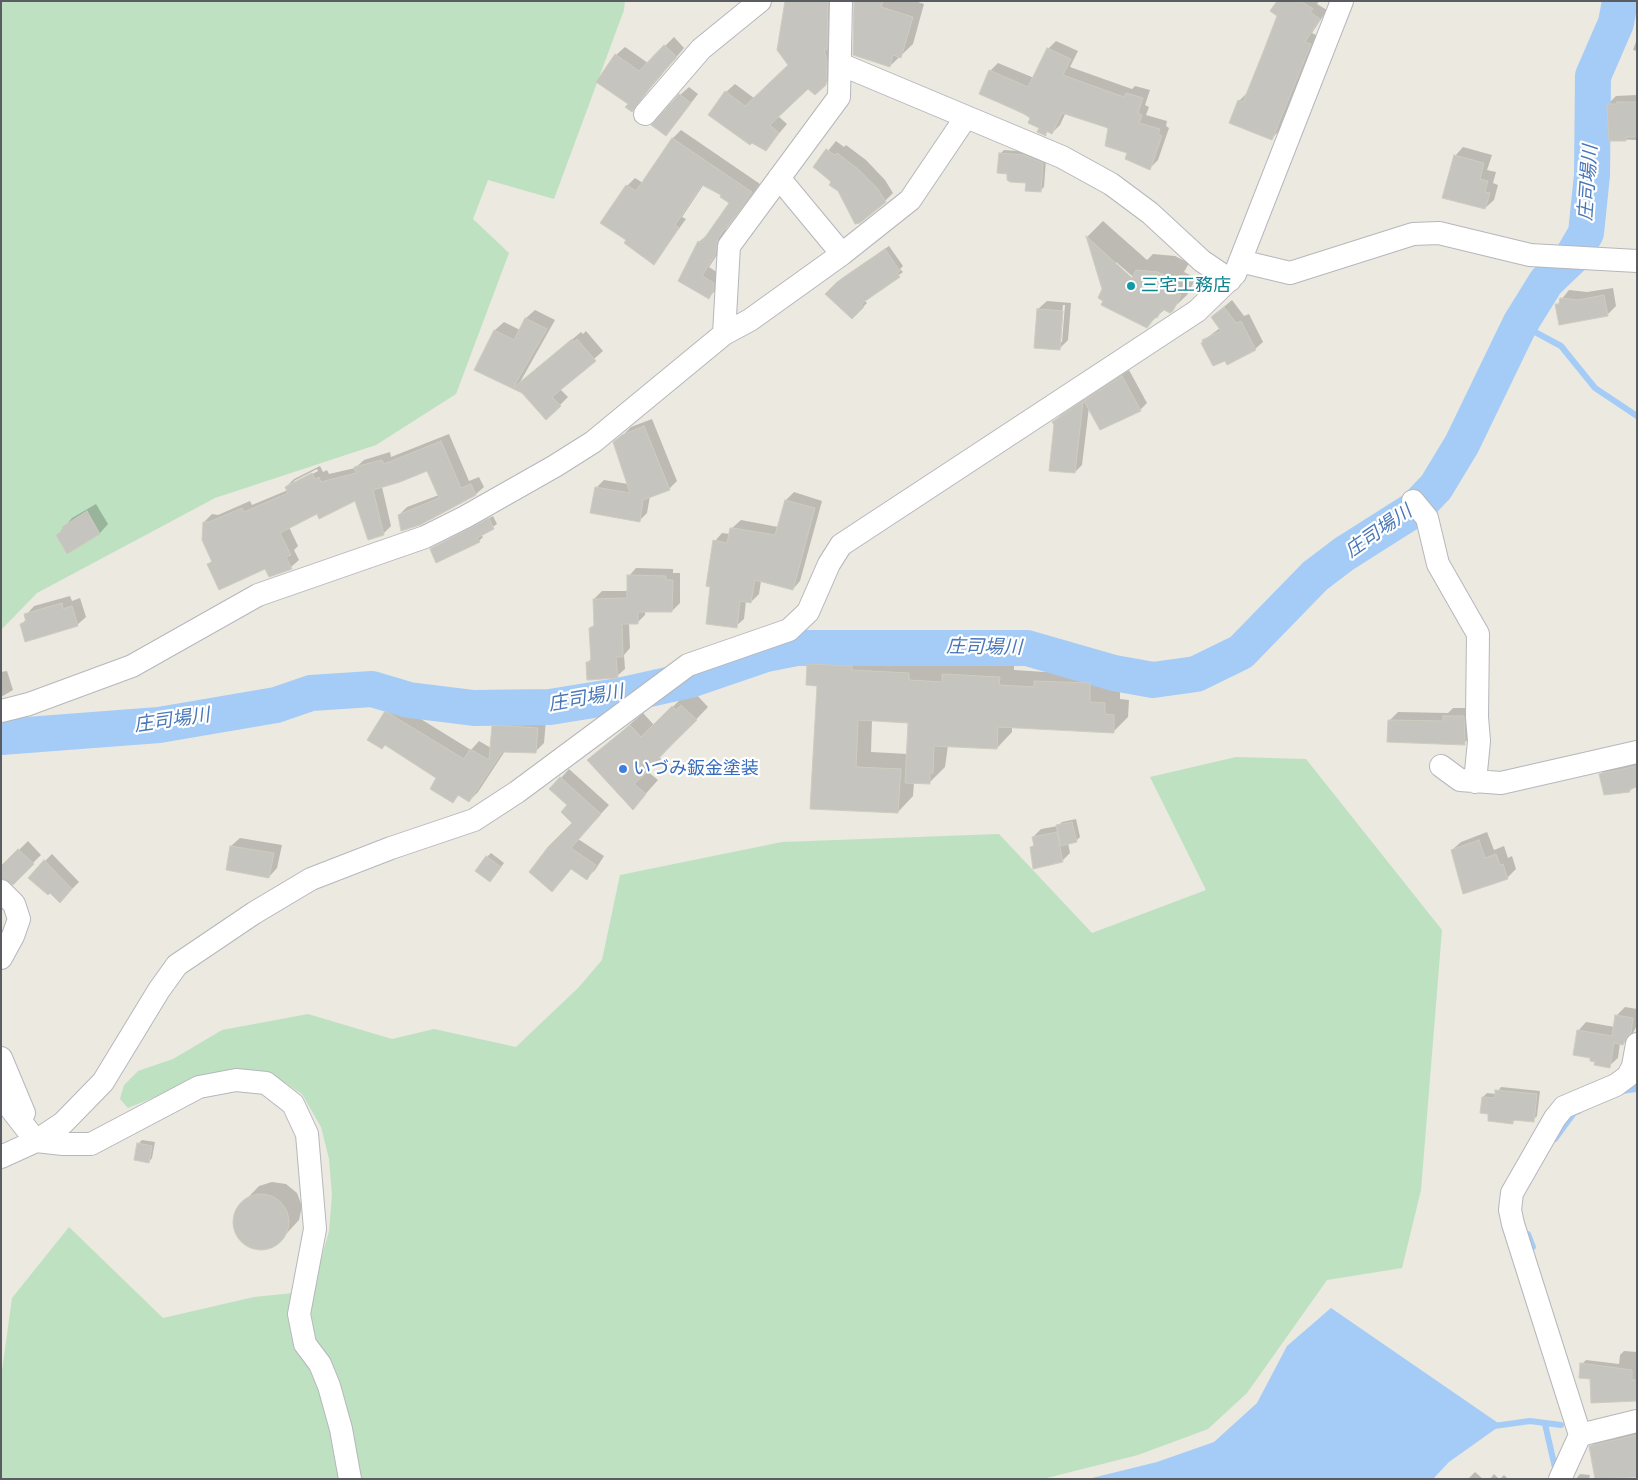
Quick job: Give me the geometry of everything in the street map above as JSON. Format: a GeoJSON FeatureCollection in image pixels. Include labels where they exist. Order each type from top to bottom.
{"type":"FeatureCollection","features":[{"type":"Feature","properties":{"kind":"street"},"geometry":{"type":"LineString","coordinates":[[645,114],[701,49],[760,1]]}},
{"type":"Feature","properties":{"kind":"street"},"geometry":{"type":"LineString","coordinates":[[724,334],[729,246],[839,97],[841,1]]}},
{"type":"Feature","properties":{"kind":"street"},"geometry":{"type":"LineString","coordinates":[[1,1157],[36,1141],[63,1123],[104,1082],[159,990],[177,965],[254,913],[311,879],[390,848],[474,820],[517,792],[688,665],[789,630],[808,612],[829,564],[841,545],[1197,312],[1235,271],[1342,1]]}},
{"type":"Feature","properties":{"kind":"street"},"geometry":{"type":"LineString","coordinates":[[840,64],[1062,157],[1111,184],[1150,213],[1202,261],[1235,271],[1290,273],[1413,234],[1439,233],[1530,255],[1637,261]]}},
{"type":"Feature","properties":{"kind":"street"},"geometry":{"type":"LineString","coordinates":[[1,711],[29,704],[132,666],[258,595],[426,537],[556,466],[593,442],[724,334],[750,320],[842,254],[910,200],[966,117]]}},
{"type":"Feature","properties":{"kind":"street"},"geometry":{"type":"LineString","coordinates":[[779,178],[842,254]]}},
{"type":"Feature","properties":{"kind":"street"},"geometry":{"type":"LineString","coordinates":[[1413,501],[1427,518],[1438,564],[1478,634],[1477,717],[1479,742],[1476,782]]}},
{"type":"Feature","properties":{"kind":"street"},"geometry":{"type":"LineString","coordinates":[[1442,766],[1460,780],[1501,782],[1637,752]]}},
{"type":"Feature","properties":{"kind":"street"},"geometry":{"type":"LineString","coordinates":[[1,892],[14,904],[19,919],[14,936],[1,958]]}},
{"type":"Feature","properties":{"kind":"street"},"geometry":{"type":"LineString","coordinates":[[1560,1479],[1580,1435],[1513,1224],[1510,1210],[1512,1193],[1564,1107],[1616,1085],[1628,1076],[1633,1066],[1637,1044]]}},
{"type":"Feature","properties":{"kind":"street"},"geometry":{"type":"LineString","coordinates":[[1,1058],[36,1141]]}},
{"type":"Feature","properties":{"kind":"street"},"geometry":{"type":"LineString","coordinates":[[1,1096],[36,1141],[90,1144],[199,1088],[236,1080],[266,1083],[292,1104],[307,1134],[315,1229],[299,1314],[305,1344],[320,1364],[329,1386],[341,1429],[350,1479]]}},
{"type":"Feature","properties":{"kind":"street"},"geometry":{"type":"LineString","coordinates":[[1580,1435],[1637,1421]]}},
{"type":"Feature","properties":{"kind":"green space"},"geometry":{"type":"Polygon","coordinates":[[[1,1],[625,1],[624,10],[554,199],[488,180],[473,219],[509,253],[456,394],[376,445],[215,498],[37,593],[1,630],[1,1]]]}},
{"type":"Feature","properties":{"kind":"green space"},"geometry":{"type":"Polygon","coordinates":[[[1236,757],[1306,759],[1442,930],[1421,1190],[1402,1268],[1327,1280],[1247,1393],[1208,1429],[1138,1455],[1043,1479],[1,1479],[1,1378],[12,1298],[69,1227],[163,1318],[254,1297],[293,1293],[318,1270],[329,1231],[332,1195],[329,1159],[321,1127],[302,1094],[267,1071],[202,1078],[128,1108],[120,1099],[124,1085],[138,1071],[173,1059],[222,1030],[308,1014],[392,1039],[434,1029],[516,1047],[579,987],[602,960],[620,875],[782,842],[999,834],[1092,933],[1206,890],[1150,777],[1236,757]]]}},
{"type":"Feature","properties":{"kind":"water"},"geometry":{"type":"Polygon","coordinates":[[[1331,1308],[1501,1425],[1449,1462],[1433,1479],[1088,1479],[1157,1462],[1214,1442],[1257,1403],[1287,1346],[1331,1308]]]}},
{"type":"Feature","properties":{"kind":"building"},"geometry":{"type":"Polygon","coordinates":[[[785,1],[828,1],[827,50],[824,49],[827,61],[826,85],[815,95],[808,89],[770,125],[779,133],[766,151],[752,143],[750,145],[708,115],[725,91],[745,106],[788,65],[777,50],[785,1]]]}},
{"type":"Feature","properties":{"kind":"building"},"geometry":{"type":"Polygon","coordinates":[[[854,1],[883,1],[881,7],[913,17],[901,58],[893,55],[890,67],[853,55],[854,1]]]}},
{"type":"Feature","properties":{"kind":"building"},"geometry":{"type":"Polygon","coordinates":[[[1277,1],[1301,1],[1313,9],[1310,12],[1320,19],[1305,42],[1311,44],[1272,140],[1229,123],[1238,100],[1243,102],[1262,55],[1277,16],[1270,11],[1277,1]]]}},
{"type":"Feature","properties":{"kind":"building"},"geometry":{"type":"Polygon","coordinates":[[[664,45],[677,57],[658,77],[632,112],[625,107],[628,104],[596,82],[615,54],[639,71],[664,45]]]}},
{"type":"Feature","properties":{"kind":"building"},"geometry":{"type":"Polygon","coordinates":[[[1047,48],[1071,59],[1063,75],[1124,97],[1126,93],[1143,98],[1138,113],[1142,115],[1139,123],[1160,129],[1158,134],[1162,136],[1150,170],[1125,159],[1127,153],[1105,146],[1108,128],[1062,113],[1052,134],[1046,131],[1046,136],[1037,132],[1039,128],[1028,123],[1030,118],[1023,113],[979,94],[989,70],[1028,87],[1047,48]]]}},
{"type":"Feature","properties":{"kind":"building"},"geometry":{"type":"Polygon","coordinates":[[[679,94],[691,103],[666,136],[651,125],[679,94]]]}},
{"type":"Feature","properties":{"kind":"building"},"geometry":{"type":"Polygon","coordinates":[[[1617,102],[1637,102],[1637,137],[1626,137],[1626,141],[1609,141],[1607,104],[1617,104],[1617,102]]]}},
{"type":"Feature","properties":{"kind":"building"},"geometry":{"type":"Polygon","coordinates":[[[672,138],[752,192],[718,238],[715,255],[702,276],[714,283],[709,299],[678,281],[698,241],[701,243],[729,203],[720,197],[721,195],[702,185],[675,225],[679,228],[654,265],[624,243],[626,240],[600,223],[626,185],[636,191],[672,138]]]}},
{"type":"Feature","properties":{"kind":"building"},"geometry":{"type":"Polygon","coordinates":[[[826,149],[835,155],[837,153],[858,169],[877,188],[886,202],[860,223],[855,224],[838,191],[829,185],[831,182],[813,167],[826,149]]]}},
{"type":"Feature","properties":{"kind":"building"},"geometry":{"type":"Polygon","coordinates":[[[999,153],[1024,155],[1043,163],[1041,192],[1025,191],[1026,183],[1010,182],[1007,180],[1007,174],[997,173],[999,153]]]}},
{"type":"Feature","properties":{"kind":"building"},"geometry":{"type":"Polygon","coordinates":[[[1454,155],[1484,163],[1480,179],[1488,181],[1485,192],[1490,193],[1485,209],[1442,198],[1454,155]]]}},
{"type":"Feature","properties":{"kind":"building","name":"三宅工務店"},"geometry":{"type":"Polygon","coordinates":[[[1086,236],[1132,278],[1136,270],[1158,272],[1173,280],[1169,289],[1181,295],[1173,311],[1170,313],[1162,309],[1157,318],[1155,317],[1147,328],[1101,305],[1103,301],[1098,298],[1102,289],[1086,236]]]}},
{"type":"Feature","properties":{"kind":"building"},"geometry":{"type":"Polygon","coordinates":[[[885,249],[900,271],[897,273],[900,277],[861,304],[864,307],[852,319],[825,294],[837,282],[885,249]]]}},
{"type":"Feature","properties":{"kind":"building"},"geometry":{"type":"Polygon","coordinates":[[[1604,295],[1608,316],[1559,325],[1555,304],[1559,304],[1560,298],[1578,300],[1604,295]]]}},
{"type":"Feature","properties":{"kind":"building"},"geometry":{"type":"Polygon","coordinates":[[[1224,307],[1236,323],[1241,321],[1256,350],[1227,365],[1225,361],[1213,366],[1201,343],[1203,342],[1202,340],[1221,331],[1211,317],[1224,307]]]}},
{"type":"Feature","properties":{"kind":"building"},"geometry":{"type":"Polygon","coordinates":[[[1037,309],[1063,311],[1060,350],[1034,348],[1037,309]]]}},
{"type":"Feature","properties":{"kind":"building"},"geometry":{"type":"Polygon","coordinates":[[[525,318],[547,329],[513,388],[572,339],[574,342],[577,339],[596,361],[552,397],[561,406],[546,420],[522,393],[474,370],[494,330],[514,340],[525,318]]]}},
{"type":"Feature","properties":{"kind":"building"},"geometry":{"type":"Polygon","coordinates":[[[1122,376],[1141,411],[1100,430],[1084,401],[1122,376]]]}},
{"type":"Feature","properties":{"kind":"building"},"geometry":{"type":"Polygon","coordinates":[[[1083,402],[1075,473],[1049,471],[1054,425],[1052,422],[1083,402]]]}},
{"type":"Feature","properties":{"kind":"building"},"geometry":{"type":"Polygon","coordinates":[[[644,426],[670,490],[643,500],[640,522],[590,513],[595,487],[630,493],[613,442],[622,435],[644,426]]]}},
{"type":"Feature","properties":{"kind":"building"},"geometry":{"type":"Polygon","coordinates":[[[441,441],[461,488],[471,484],[476,495],[420,525],[401,531],[398,515],[439,498],[427,471],[373,490],[384,535],[368,540],[355,501],[319,519],[317,514],[280,533],[291,555],[286,557],[292,569],[269,577],[265,569],[219,590],[207,564],[212,562],[202,540],[203,522],[209,522],[242,508],[244,512],[288,493],[285,487],[312,473],[315,479],[319,477],[321,482],[356,473],[354,467],[382,460],[384,464],[441,441]]]}},
{"type":"Feature","properties":{"kind":"building"},"geometry":{"type":"Polygon","coordinates":[[[785,500],[815,508],[793,590],[755,580],[751,603],[740,601],[737,628],[706,624],[710,587],[706,586],[713,540],[727,543],[730,528],[775,535],[785,500]]]}},
{"type":"Feature","properties":{"kind":"building"},"geometry":{"type":"Polygon","coordinates":[[[87,511],[100,534],[67,554],[56,535],[64,530],[62,527],[87,511]]]}},
{"type":"Feature","properties":{"kind":"building"},"geometry":{"type":"Polygon","coordinates":[[[489,518],[494,529],[477,538],[480,542],[436,563],[430,549],[489,518]]]}},
{"type":"Feature","properties":{"kind":"building"},"geometry":{"type":"Polygon","coordinates":[[[627,575],[666,576],[666,580],[673,580],[672,612],[638,612],[638,624],[622,624],[623,657],[616,657],[618,678],[587,680],[586,662],[591,662],[589,628],[594,626],[593,599],[627,598],[627,575]]]}},
{"type":"Feature","properties":{"kind":"building"},"geometry":{"type":"Polygon","coordinates":[[[62,603],[63,609],[72,606],[78,626],[25,642],[20,624],[26,622],[24,614],[62,603]]]}},
{"type":"Feature","properties":{"kind":"building"},"geometry":{"type":"Polygon","coordinates":[[[807,664],[852,666],[852,670],[909,673],[909,680],[942,682],[942,674],[1000,677],[999,685],[1034,687],[1034,681],[1090,683],[1090,702],[1105,703],[1105,714],[1114,715],[1114,733],[998,727],[997,749],[934,746],[933,773],[930,773],[930,784],[905,783],[908,723],[858,720],[856,767],[901,769],[898,813],[810,809],[817,686],[806,685],[807,664]]]}},
{"type":"Feature","properties":{"kind":"building"},"geometry":{"type":"Polygon","coordinates":[[[681,705],[697,720],[659,757],[661,759],[634,784],[646,794],[633,810],[587,760],[630,725],[641,737],[672,706],[676,710],[681,705]]]}},
{"type":"Feature","properties":{"kind":"building"},"geometry":{"type":"Polygon","coordinates":[[[385,711],[464,759],[470,749],[489,760],[492,725],[538,728],[536,753],[502,752],[469,802],[458,795],[453,803],[430,789],[436,778],[385,745],[382,749],[367,740],[385,711]]]}},
{"type":"Feature","properties":{"kind":"building"},"geometry":{"type":"Polygon","coordinates":[[[1443,716],[1464,716],[1465,745],[1387,742],[1388,720],[1443,721],[1443,716]]]}},
{"type":"Feature","properties":{"kind":"building"},"geometry":{"type":"Polygon","coordinates":[[[1637,766],[1637,787],[1629,789],[1630,792],[1604,795],[1599,774],[1637,766]]]}},
{"type":"Feature","properties":{"kind":"building"},"geometry":{"type":"Polygon","coordinates":[[[560,777],[601,814],[571,848],[596,865],[587,880],[571,869],[552,892],[529,872],[548,847],[572,823],[561,812],[567,805],[549,789],[560,777]]]}},
{"type":"Feature","properties":{"kind":"building"},"geometry":{"type":"Polygon","coordinates":[[[1072,822],[1077,842],[1061,846],[1056,825],[1072,822]]]}},
{"type":"Feature","properties":{"kind":"building"},"geometry":{"type":"Polygon","coordinates":[[[1057,832],[1063,862],[1033,869],[1030,847],[1034,846],[1032,837],[1057,832]]]}},
{"type":"Feature","properties":{"kind":"building"},"geometry":{"type":"Polygon","coordinates":[[[1479,840],[1485,858],[1496,854],[1500,865],[1503,864],[1508,879],[1463,894],[1451,850],[1479,840]]]}},
{"type":"Feature","properties":{"kind":"building"},"geometry":{"type":"Polygon","coordinates":[[[230,846],[274,853],[269,878],[226,870],[230,846]]]}},
{"type":"Feature","properties":{"kind":"building"},"geometry":{"type":"Polygon","coordinates":[[[18,849],[34,864],[13,885],[1,878],[1,866],[18,849]]]}},
{"type":"Feature","properties":{"kind":"building"},"geometry":{"type":"Polygon","coordinates":[[[486,856],[501,867],[490,882],[475,871],[486,856]]]}},
{"type":"Feature","properties":{"kind":"building"},"geometry":{"type":"Polygon","coordinates":[[[44,860],[72,889],[60,903],[50,893],[48,895],[28,878],[44,860]]]}},
{"type":"Feature","properties":{"kind":"building"},"geometry":{"type":"Polygon","coordinates":[[[1615,1015],[1633,1018],[1631,1033],[1627,1036],[1623,1045],[1614,1043],[1610,1068],[1594,1065],[1595,1062],[1590,1061],[1590,1058],[1573,1055],[1577,1030],[1612,1036],[1615,1015]]]}},
{"type":"Feature","properties":{"kind":"building"},"geometry":{"type":"Polygon","coordinates":[[[1495,1090],[1537,1094],[1534,1122],[1513,1120],[1513,1124],[1488,1121],[1488,1114],[1480,1113],[1482,1097],[1495,1098],[1495,1090]]]}},
{"type":"Feature","properties":{"kind":"building"},"geometry":{"type":"Polygon","coordinates":[[[137,1143],[152,1146],[149,1163],[134,1160],[137,1143]]]}},
{"type":"Feature","properties":{"kind":"building"},"geometry":{"type":"Polygon","coordinates":[[[256,1194],[266,1194],[281,1202],[287,1211],[289,1222],[287,1233],[281,1242],[266,1250],[256,1250],[245,1245],[238,1238],[233,1227],[233,1217],[238,1206],[245,1199],[256,1194]]]}},
{"type":"Feature","properties":{"kind":"building"},"geometry":{"type":"Polygon","coordinates":[[[1580,1363],[1632,1370],[1632,1380],[1637,1380],[1637,1401],[1591,1403],[1590,1379],[1579,1378],[1580,1363]]]}},
{"type":"Feature","properties":{"kind":"building"},"geometry":{"type":"Polygon","coordinates":[[[1637,1435],[1637,1477],[1595,1479],[1589,1446],[1637,1435]]]}},
{"type":"Feature","properties":{"kind":"waterway","name":"庄司場川"},"geometry":{"type":"LineString","coordinates":[[1,737],[159,725],[276,705],[311,693],[372,689],[409,700],[474,708],[550,707],[618,696],[690,680],[766,654],[796,648],[1027,648],[1114,673],[1153,680],[1196,674],[1241,652],[1315,576],[1344,554],[1415,509],[1436,487],[1462,444],[1520,324],[1546,282],[1572,257],[1586,233],[1592,175],[1593,76],[1616,23],[1620,1]]}},
{"type":"Feature","properties":{"kind":"waterway"},"geometry":{"type":"LineString","coordinates":[[1520,324],[1561,346],[1595,388],[1637,416]]}},
{"type":"Feature","properties":{"kind":"waterway"},"geometry":{"type":"LineString","coordinates":[[1622,1091],[1636,1089],[1637,1086]]}},
{"type":"Feature","properties":{"kind":"waterway"},"geometry":{"type":"LineString","coordinates":[[1555,1139],[1574,1113],[1579,1111]]}},
{"type":"Feature","properties":{"kind":"waterway"},"geometry":{"type":"LineString","coordinates":[[1528,1234],[1533,1247]]}},
{"type":"Feature","properties":{"kind":"waterway"},"geometry":{"type":"LineString","coordinates":[[1494,1426],[1530,1421],[1561,1425]]}},
{"type":"Feature","properties":{"kind":"waterway"},"geometry":{"type":"LineString","coordinates":[[1545,1424],[1556,1472]]}},
{"type":"Feature","properties":{"kind":"place","name":"三宅工務店"},"geometry":{"type":"Point","coordinates":[1131,286]}},
{"type":"Feature","properties":{"kind":"place","name":"いづみ鈑金塗装"},"geometry":{"type":"Point","coordinates":[623,769]}}]}
